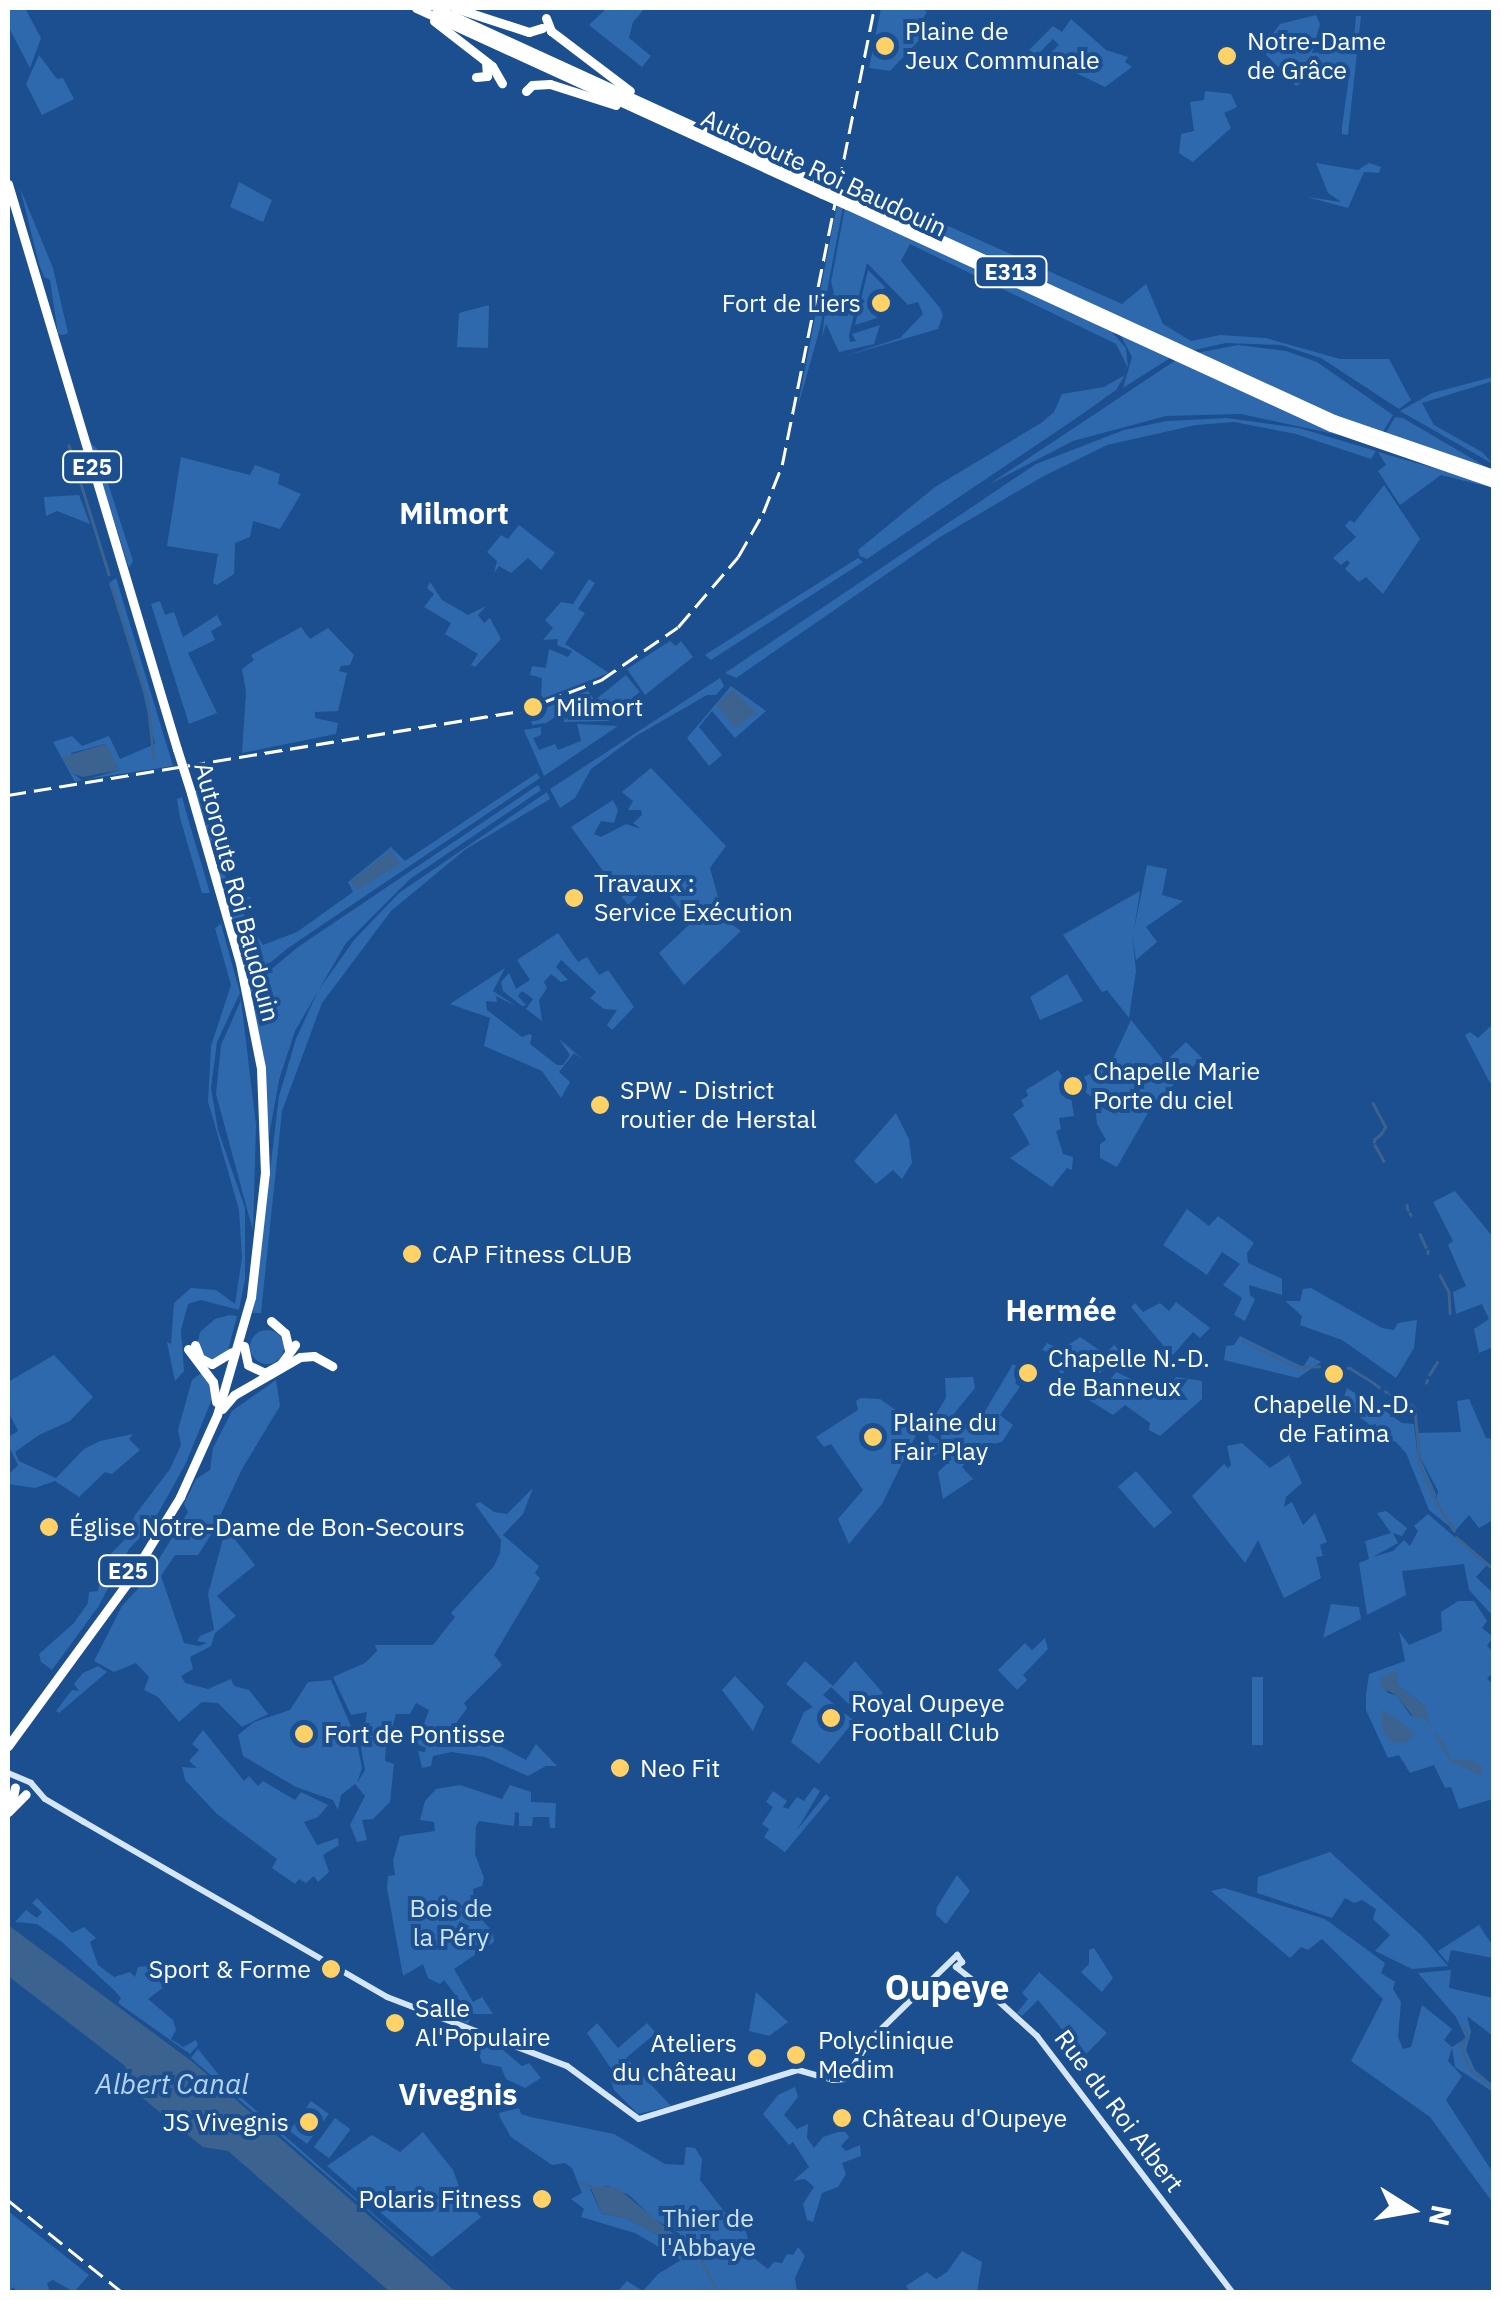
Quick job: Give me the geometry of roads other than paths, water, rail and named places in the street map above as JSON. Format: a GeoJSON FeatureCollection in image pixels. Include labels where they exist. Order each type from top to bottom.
{"type":"FeatureCollection","features":[{"type":"Feature","properties":{"kind":"highway","name":"Autoroute Roi Baudouin"},"geometry":{"type":"LineString","coordinates":[[416,8],[538,59],[1374,440]]}},
{"type":"Feature","properties":{"kind":"highway"},"geometry":{"type":"LineString","coordinates":[[416,8],[485,60],[502,76],[502,83]]}},
{"type":"Feature","properties":{"kind":"highway","name":"Autoroute Roi Baudouin"},"geometry":{"type":"LineString","coordinates":[[436,8],[522,52]]}},
{"type":"Feature","properties":{"kind":"highway"},"geometry":{"type":"LineString","coordinates":[[455,8],[541,30],[655,113]]}},
{"type":"Feature","properties":{"kind":"highway"},"geometry":{"type":"LineString","coordinates":[[476,76],[488,75],[485,60]]}},
{"type":"Feature","properties":{"kind":"highway"},"geometry":{"type":"LineString","coordinates":[[526,91],[532,85],[550,84],[655,113]]}},
{"type":"Feature","properties":{"kind":"highway","name":"Autoroute Roi Baudouin"},"geometry":{"type":"LineString","coordinates":[[8,184],[174,750]]}},
{"type":"Feature","properties":{"kind":"highway","name":"Autoroute Roi Baudouin"},"geometry":{"type":"LineString","coordinates":[[8,203],[243,983],[262,1082],[265,1172],[246,1307],[217,1415],[163,1528],[8,1736]]}},
{"type":"Feature","properties":{"kind":"highway","name":"Autoroute Roi Baudouin"},"geometry":{"type":"LineString","coordinates":[[1168,348],[1198,366],[1374,440],[1494,483]]}},
{"type":"Feature","properties":{"kind":"highway","name":"Autoroute Roi Baudouin"},"geometry":{"type":"LineString","coordinates":[[1393,447],[1494,474]]}},
{"type":"Feature","properties":{"kind":"highway"},"geometry":{"type":"LineString","coordinates":[[270,1321],[289,1342],[282,1367]]}},
{"type":"Feature","properties":{"kind":"highway","name":"Autoroute Roi Baudouin"},"geometry":{"type":"LineString","coordinates":[[59,1671],[158,1526],[216,1402],[243,1322]]}},
{"type":"Feature","properties":{"kind":"highway"},"geometry":{"type":"LineString","coordinates":[[243,1322],[244,1354],[249,1366],[265,1373],[308,1356],[332,1366]]}},
{"type":"Feature","properties":{"kind":"highway"},"geometry":{"type":"LineString","coordinates":[[216,1402],[214,1385],[192,1347],[200,1358],[212,1364],[232,1352]]}},
{"type":"Feature","properties":{"kind":"highway"},"geometry":{"type":"LineString","coordinates":[[217,1415],[234,1396],[282,1367],[298,1348]]}},
{"type":"Feature","properties":{"kind":"highway"},"geometry":{"type":"LineString","coordinates":[[190,1376],[205,1372]]}},
{"type":"Feature","properties":{"kind":"highway","name":"Autoroute Roi Baudouin"},"geometry":{"type":"LineString","coordinates":[[8,1746],[51,1681]]}},
{"type":"Feature","properties":{"kind":"highway"},"geometry":{"type":"LineString","coordinates":[[8,1809],[20,1785]]}},
{"type":"Feature","properties":{"kind":"main road","name":"Rue du Roi Albert"},"geometry":{"type":"LineString","coordinates":[[20,1785],[391,1999],[567,2066],[634,2117],[644,2119],[798,2070],[833,2080],[845,2079],[868,2042],[940,1970],[955,1964],[1042,2043],[1232,2292]]}},
{"type":"Feature","properties":{"kind":"water"},"geometry":{"type":"Polygon","coordinates":[[[733,689],[757,713],[735,728],[716,705],[733,689]]]}},
{"type":"Feature","properties":{"kind":"water"},"geometry":{"type":"Polygon","coordinates":[[[106,744],[119,770],[83,777],[73,774],[62,757],[106,744]]]}},
{"type":"Feature","properties":{"kind":"water"},"geometry":{"type":"Polygon","coordinates":[[[391,850],[400,864],[357,890],[351,881],[391,850]]]}},
{"type":"Feature","properties":{"kind":"water"},"geometry":{"type":"Polygon","coordinates":[[[1398,1673],[1398,1686],[1425,1706],[1432,1731],[1443,1740],[1451,1759],[1475,1761],[1483,1768],[1481,1776],[1450,1761],[1424,1718],[1415,1719],[1396,1695],[1381,1687],[1380,1679],[1398,1673]]]}},
{"type":"Feature","properties":{"kind":"water"},"geometry":{"type":"Polygon","coordinates":[[[1382,1709],[1415,1733],[1406,1743],[1390,1742],[1382,1728],[1382,1709]]]}},
{"type":"Feature","properties":{"kind":"water","name":"Albert Canal"},"geometry":{"type":"Polygon","coordinates":[[[8,1925],[194,2063],[456,2292],[390,2292],[228,2151],[203,2147],[135,2092],[125,2066],[8,1976],[8,1925]]]}},
{"type":"Feature","properties":{"kind":"water"},"geometry":{"type":"Polygon","coordinates":[[[590,2186],[616,2187],[681,2240],[678,2245],[625,2218],[602,2214],[590,2186]]]}},
{"type":"Feature","properties":{"kind":"waterway"},"geometry":{"type":"LineString","coordinates":[[69,445],[109,574]]}},
{"type":"Feature","properties":{"kind":"waterway"},"geometry":{"type":"LineString","coordinates":[[111,584],[148,703],[154,758]]}},
{"type":"Feature","properties":{"kind":"waterway"},"geometry":{"type":"LineString","coordinates":[[1373,1103],[1386,1127],[1382,1133]]}},
{"type":"Feature","properties":{"kind":"waterway"},"geometry":{"type":"LineString","coordinates":[[1375,1139],[1381,1134]]}},
{"type":"Feature","properties":{"kind":"waterway"},"geometry":{"type":"LineString","coordinates":[[1375,1145],[1384,1161]]}},
{"type":"Feature","properties":{"kind":"waterway"},"geometry":{"type":"LineString","coordinates":[[1407,1205],[1408,1210]]}},
{"type":"Feature","properties":{"kind":"waterway"},"geometry":{"type":"LineString","coordinates":[[1420,1234],[1426,1247]]}},
{"type":"Feature","properties":{"kind":"waterway"},"geometry":{"type":"LineString","coordinates":[[1440,1275],[1449,1292],[1450,1313]]}},
{"type":"Feature","properties":{"kind":"waterway"},"geometry":{"type":"LineString","coordinates":[[1243,1341],[1296,1367],[1319,1366]]}},
{"type":"Feature","properties":{"kind":"waterway"},"geometry":{"type":"LineString","coordinates":[[1429,1375],[1437,1362]]}},
{"type":"Feature","properties":{"kind":"waterway"},"geometry":{"type":"LineString","coordinates":[[1335,1370],[1350,1368],[1374,1383]]}},
{"type":"Feature","properties":{"kind":"waterway"},"geometry":{"type":"LineString","coordinates":[[1375,1384],[1379,1387]]}},
{"type":"Feature","properties":{"kind":"waterway"},"geometry":{"type":"LineString","coordinates":[[1390,1394],[1396,1398]]}},
{"type":"Feature","properties":{"kind":"waterway"},"geometry":{"type":"LineString","coordinates":[[1398,1399],[1402,1401]]}},
{"type":"Feature","properties":{"kind":"waterway"},"geometry":{"type":"LineString","coordinates":[[1404,1402],[1409,1403]]}},
{"type":"Feature","properties":{"kind":"waterway"},"geometry":{"type":"LineString","coordinates":[[1410,1404],[1415,1408]]}},
{"type":"Feature","properties":{"kind":"waterway"},"geometry":{"type":"LineString","coordinates":[[1415,1410],[1420,1464],[1435,1500],[1454,1530]]}},
{"type":"Feature","properties":{"kind":"waterway"},"geometry":{"type":"LineString","coordinates":[[1456,1537],[1490,1566]]}},
{"type":"Feature","properties":{"kind":"waterway"},"geometry":{"type":"LineString","coordinates":[[1463,2025],[1468,2035],[1461,2046],[1466,2060],[1471,2070],[1494,2088]]}},
{"type":"Feature","properties":{"kind":"waterway"},"geometry":{"type":"LineString","coordinates":[[581,2182],[590,2186]]}},
{"type":"Feature","properties":{"kind":"waterway"},"geometry":{"type":"LineString","coordinates":[[679,2243],[700,2257],[718,2292]]}},
{"type":"Feature","properties":{"kind":"railway"},"geometry":{"type":"LineString","coordinates":[[8,795],[520,711],[601,680],[678,627],[738,557],[763,513],[782,465],[874,8]]}},
{"type":"Feature","properties":{"kind":"railway"},"geometry":{"type":"LineString","coordinates":[[8,2200],[122,2292]]}},
{"type":"Feature","properties":{"kind":"place","name":"Plaine de Jeux Communale"},"geometry":{"type":"Point","coordinates":[885,46]}},
{"type":"Feature","properties":{"kind":"place","name":"Notre-Dame de Grâce"},"geometry":{"type":"Point","coordinates":[1227,56]}},
{"type":"Feature","properties":{"kind":"place","name":"Fort de Liers"},"geometry":{"type":"Point","coordinates":[881,303]}},
{"type":"Feature","properties":{"kind":"place","name":"Milmort"},"geometry":{"type":"Point","coordinates":[533,707]}},
{"type":"Feature","properties":{"kind":"place","name":"Travaux : Service Exécution"},"geometry":{"type":"Point","coordinates":[574,898]}},
{"type":"Feature","properties":{"kind":"place","name":"Chapelle Marie Porte du ciel"},"geometry":{"type":"Point","coordinates":[1073,1086]}},
{"type":"Feature","properties":{"kind":"place","name":"SPW - District routier de Herstal"},"geometry":{"type":"Point","coordinates":[600,1105]}},
{"type":"Feature","properties":{"kind":"place","name":"CAP Fitness CLUB"},"geometry":{"type":"Point","coordinates":[412,1254]}},
{"type":"Feature","properties":{"kind":"place","name":"Chapelle N.-D. de Banneux"},"geometry":{"type":"Point","coordinates":[1028,1373]}},
{"type":"Feature","properties":{"kind":"place","name":"Chapelle N.-D. de Fatima"},"geometry":{"type":"Point","coordinates":[1334,1374]}},
{"type":"Feature","properties":{"kind":"place","name":"Plaine du Fair Play"},"geometry":{"type":"Point","coordinates":[873,1437]}},
{"type":"Feature","properties":{"kind":"place","name":"Église Notre-Dame de Bon-Secours"},"geometry":{"type":"Point","coordinates":[49,1527]}},
{"type":"Feature","properties":{"kind":"place","name":"Royal Oupeye Football Club"},"geometry":{"type":"Point","coordinates":[831,1718]}},
{"type":"Feature","properties":{"kind":"place","name":"Fort de Pontisse"},"geometry":{"type":"Point","coordinates":[304,1734]}},
{"type":"Feature","properties":{"kind":"place","name":"Neo Fit"},"geometry":{"type":"Point","coordinates":[620,1768]}},
{"type":"Feature","properties":{"kind":"place","name":"Sport & Forme"},"geometry":{"type":"Point","coordinates":[331,1969]}},
{"type":"Feature","properties":{"kind":"place","name":"Salle Al'Populaire"},"geometry":{"type":"Point","coordinates":[395,2023]}},
{"type":"Feature","properties":{"kind":"place","name":"Polyclinique Medim"},"geometry":{"type":"Point","coordinates":[796,2055]}},
{"type":"Feature","properties":{"kind":"place","name":"Ateliers du château"},"geometry":{"type":"Point","coordinates":[757,2058]}},
{"type":"Feature","properties":{"kind":"place","name":"Château d'Oupeye"},"geometry":{"type":"Point","coordinates":[842,2118]}},
{"type":"Feature","properties":{"kind":"place","name":"JS Vivegnis"},"geometry":{"type":"Point","coordinates":[309,2122]}},
{"type":"Feature","properties":{"kind":"place","name":"Polaris Fitness"},"geometry":{"type":"Point","coordinates":[542,2199]}},
{"type":"Feature","properties":{"kind":"district","name":"Milmort"},"geometry":{"type":"Point","coordinates":[454,513]}},
{"type":"Feature","properties":{"kind":"district","name":"Hermée"},"geometry":{"type":"Point","coordinates":[1061,1310]}},
{"type":"Feature","properties":{"kind":"district","name":"Oupeye"},"geometry":{"type":"Point","coordinates":[947,1987]}},
{"type":"Feature","properties":{"kind":"district","name":"Vivegnis"},"geometry":{"type":"Point","coordinates":[458,2094]}},
{"type":"Feature","properties":{"kind":"park label","name":"Bois de la Péry"},"geometry":{"type":"Point","coordinates":[451,1924]}},
{"type":"Feature","properties":{"kind":"park label","name":"Thier de l'Abbaye"},"geometry":{"type":"Point","coordinates":[708,2234]}}]}
